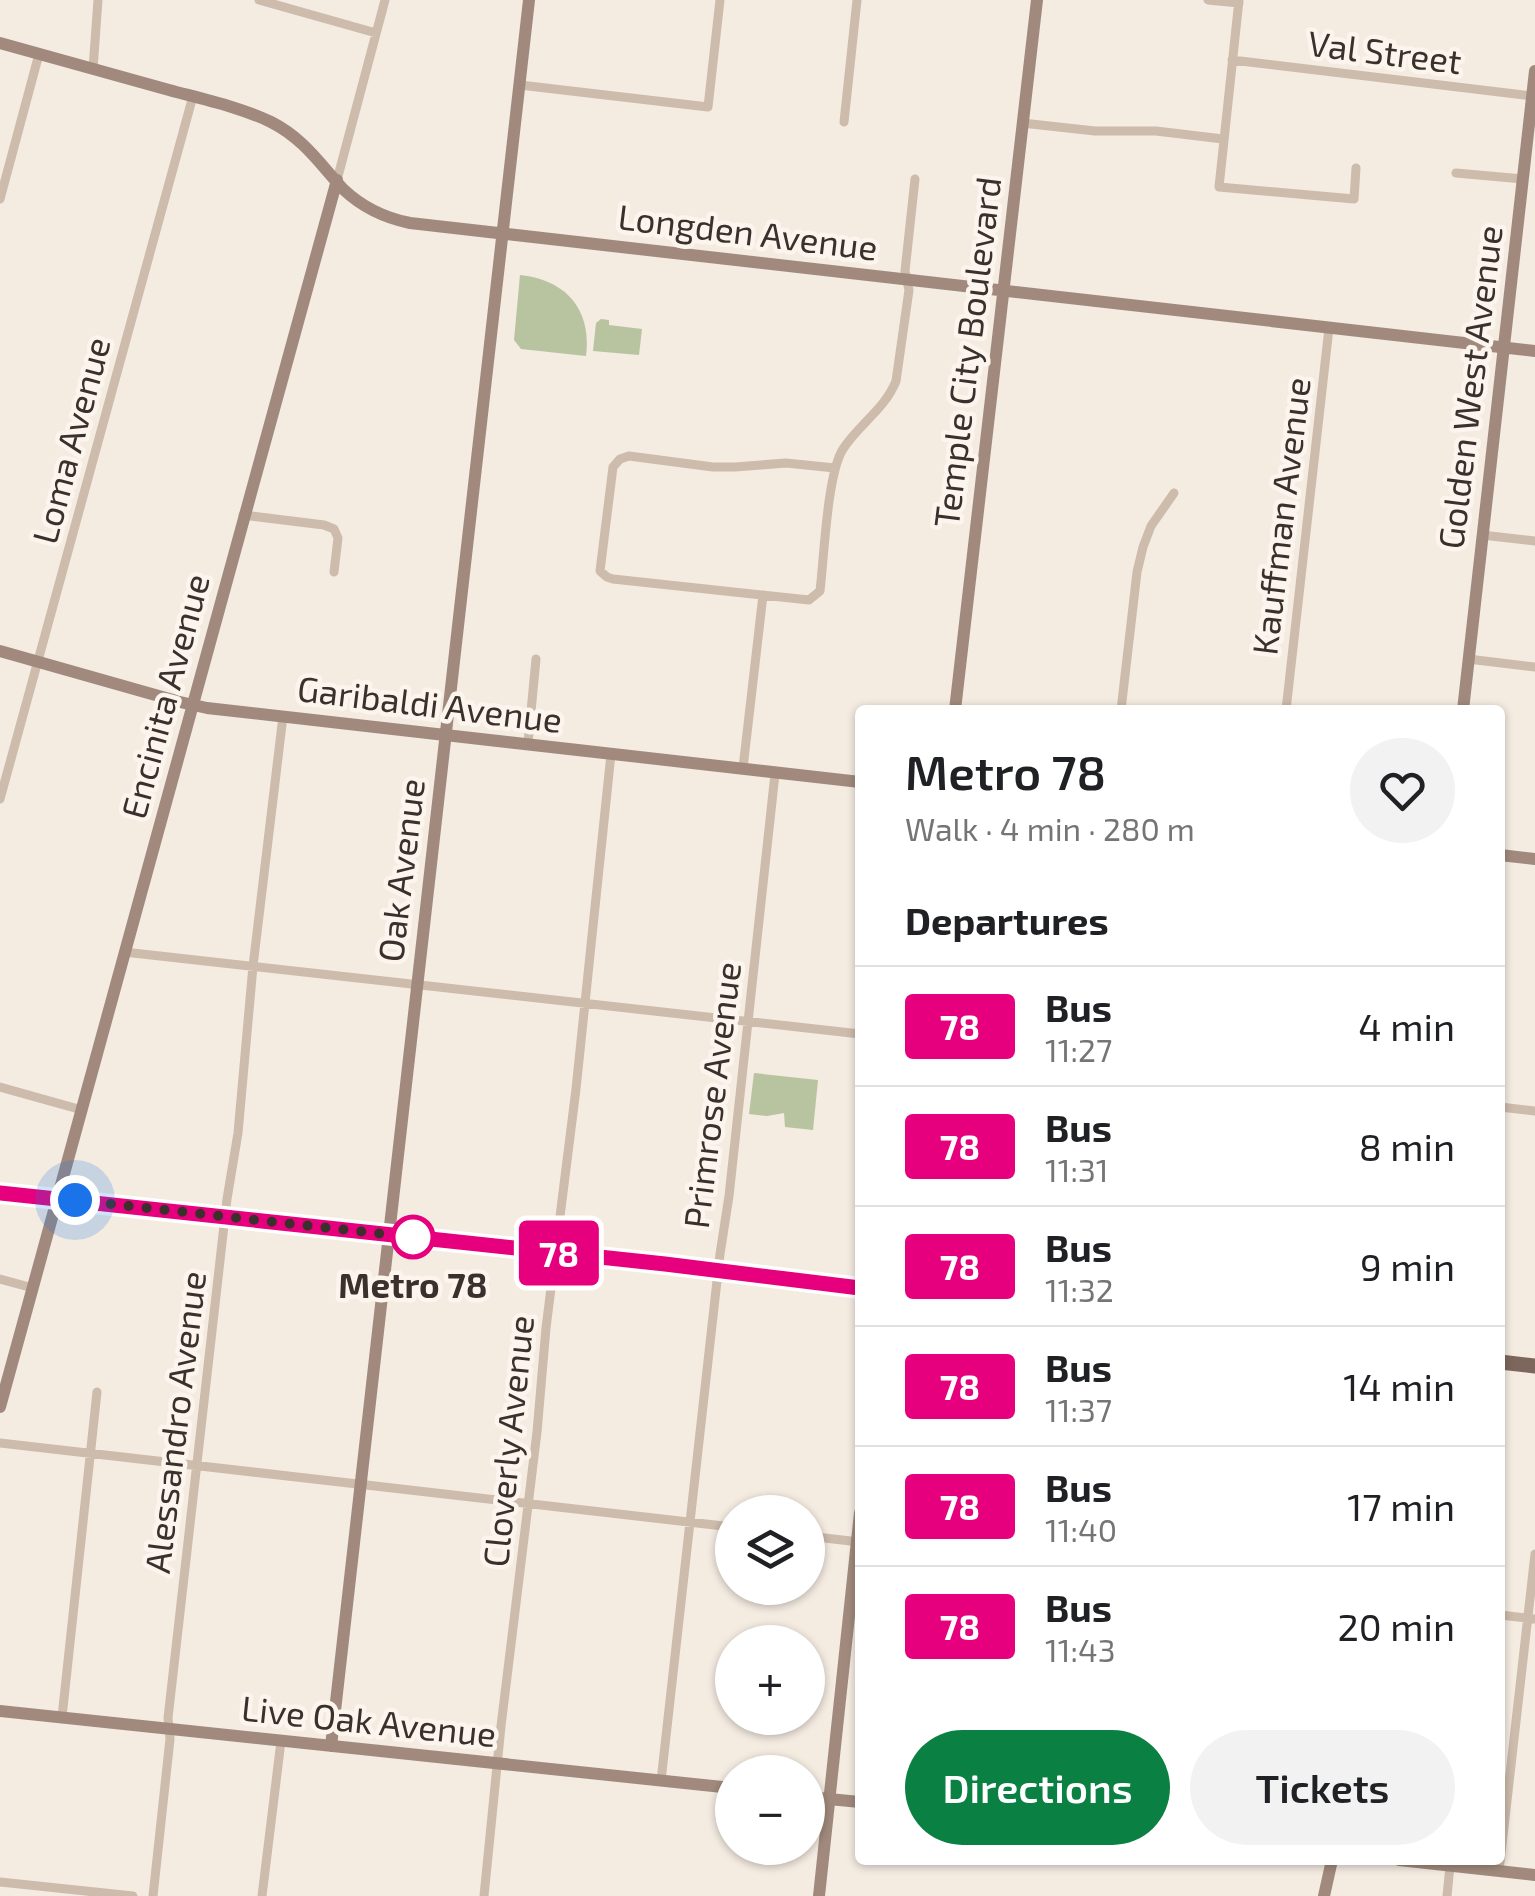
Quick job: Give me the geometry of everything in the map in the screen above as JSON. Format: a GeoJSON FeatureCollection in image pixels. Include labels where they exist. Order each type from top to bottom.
{"type":"FeatureCollection","features":[{"type":"Feature","properties":{"kind":"main road"},"geometry":{"type":"LineString","coordinates":[[0,1193],[855,1287]]}},
{"type":"Feature","properties":{"kind":"main road"},"geometry":{"type":"LineString","coordinates":[[1505,1363],[1535,1366]]}},
{"type":"Feature","properties":{"kind":"street"},"geometry":{"type":"LineString","coordinates":[[93,68],[98,0]]}},
{"type":"Feature","properties":{"kind":"street"},"geometry":{"type":"LineString","coordinates":[[259,0],[376,33]]}},
{"type":"Feature","properties":{"kind":"street","name":"Encinita Avenue"},"geometry":{"type":"LineString","coordinates":[[0,1408],[385,0]]}},
{"type":"Feature","properties":{"kind":"street","name":"Oak Avenue"},"geometry":{"type":"LineString","coordinates":[[331,1746],[529,0]]}},
{"type":"Feature","properties":{"kind":"street"},"geometry":{"type":"LineString","coordinates":[[520,85],[708,106],[720,0]]}},
{"type":"Feature","properties":{"kind":"street"},"geometry":{"type":"LineString","coordinates":[[844,122],[857,0]]}},
{"type":"Feature","properties":{"kind":"street","name":"Temple City Boulevard"},"geometry":{"type":"LineString","coordinates":[[956,705],[1037,0]]}},
{"type":"Feature","properties":{"kind":"street"},"geometry":{"type":"LineString","coordinates":[[1208,0],[1239,2],[1219,187],[1354,199],[1356,168]]}},
{"type":"Feature","properties":{"kind":"street","name":"Longden Avenue"},"geometry":{"type":"LineString","coordinates":[[0,43],[256,116],[286,130],[360,202],[391,219],[410,224],[1535,351]]}},
{"type":"Feature","properties":{"kind":"street"},"geometry":{"type":"LineString","coordinates":[[0,199],[39,54]]}},
{"type":"Feature","properties":{"kind":"street","name":"Val Street"},"geometry":{"type":"LineString","coordinates":[[1232,60],[1532,96]]}},
{"type":"Feature","properties":{"kind":"street","name":"Golden West Avenue"},"geometry":{"type":"LineString","coordinates":[[1463,705],[1535,71]]}},
{"type":"Feature","properties":{"kind":"street","name":"Loma Avenue"},"geometry":{"type":"LineString","coordinates":[[0,799],[193,96]]}},
{"type":"Feature","properties":{"kind":"street"},"geometry":{"type":"LineString","coordinates":[[1022,123],[1222,139]]}},
{"type":"Feature","properties":{"kind":"street"},"geometry":{"type":"LineString","coordinates":[[1456,173],[1523,180]]}},
{"type":"Feature","properties":{"kind":"street"},"geometry":{"type":"LineString","coordinates":[[835,468],[786,462],[735,468],[620,458],[613,467],[602,574],[809,600],[820,591],[835,468],[844,446],[880,408],[896,381],[908,290],[905,271],[915,179]]}},
{"type":"Feature","properties":{"kind":"street","name":"Kauffman Avenue"},"geometry":{"type":"LineString","coordinates":[[1287,705],[1329,328]]}},
{"type":"Feature","properties":{"kind":"street"},"geometry":{"type":"LineString","coordinates":[[1122,705],[1142,547],[1150,526],[1174,494]]}},
{"type":"Feature","properties":{"kind":"street"},"geometry":{"type":"LineString","coordinates":[[244,516],[330,526],[338,538],[334,572]]}},
{"type":"Feature","properties":{"kind":"street"},"geometry":{"type":"LineString","coordinates":[[1482,535],[1535,541]]}},
{"type":"Feature","properties":{"kind":"street"},"geometry":{"type":"LineString","coordinates":[[744,768],[762,596]]}},
{"type":"Feature","properties":{"kind":"street","name":"Garibaldi Avenue"},"geometry":{"type":"LineString","coordinates":[[0,651],[194,705],[855,782]]}},
{"type":"Feature","properties":{"kind":"street"},"geometry":{"type":"LineString","coordinates":[[528,743],[536,659]]}},
{"type":"Feature","properties":{"kind":"street"},"geometry":{"type":"LineString","coordinates":[[1468,659],[1535,667]]}},
{"type":"Feature","properties":{"kind":"street","name":"Alessandro Avenue"},"geometry":{"type":"LineString","coordinates":[[153,1896],[168,1728],[283,716]]}},
{"type":"Feature","properties":{"kind":"street","name":"Cloverly Avenue"},"geometry":{"type":"LineString","coordinates":[[484,1896],[611,754]]}},
{"type":"Feature","properties":{"kind":"street","name":"Primrose Avenue"},"geometry":{"type":"LineString","coordinates":[[660,1781],[775,774]]}},
{"type":"Feature","properties":{"kind":"street"},"geometry":{"type":"LineString","coordinates":[[1505,856],[1535,859]]}},
{"type":"Feature","properties":{"kind":"street"},"geometry":{"type":"LineString","coordinates":[[124,952],[855,1033]]}},
{"type":"Feature","properties":{"kind":"street"},"geometry":{"type":"LineString","coordinates":[[0,1087],[82,1110]]}},
{"type":"Feature","properties":{"kind":"street"},"geometry":{"type":"LineString","coordinates":[[1505,1108],[1535,1111]]}},
{"type":"Feature","properties":{"kind":"street"},"geometry":{"type":"LineString","coordinates":[[0,1279],[33,1288]]}},
{"type":"Feature","properties":{"kind":"street"},"geometry":{"type":"LineString","coordinates":[[62,1718],[97,1392]]}},
{"type":"Feature","properties":{"kind":"street"},"geometry":{"type":"LineString","coordinates":[[0,1443],[715,1526]]}},
{"type":"Feature","properties":{"kind":"street"},"geometry":{"type":"LineString","coordinates":[[825,1538],[855,1542]]}},
{"type":"Feature","properties":{"kind":"street"},"geometry":{"type":"LineString","coordinates":[[1505,1824],[1531,1619],[1535,1554]]}},
{"type":"Feature","properties":{"kind":"street"},"geometry":{"type":"LineString","coordinates":[[820,1896],[855,1569]]}},
{"type":"Feature","properties":{"kind":"street"},"geometry":{"type":"LineString","coordinates":[[1505,1616],[1531,1619]]}},
{"type":"Feature","properties":{"kind":"street","name":"Live Oak Avenue"},"geometry":{"type":"LineString","coordinates":[[0,1711],[715,1786]]}},
{"type":"Feature","properties":{"kind":"street"},"geometry":{"type":"LineString","coordinates":[[262,1896],[281,1741]]}},
{"type":"Feature","properties":{"kind":"street"},"geometry":{"type":"LineString","coordinates":[[825,1798],[855,1802]]}},
{"type":"Feature","properties":{"kind":"street"},"geometry":{"type":"LineString","coordinates":[[1324,1896],[1331,1865]]}},
{"type":"Feature","properties":{"kind":"street"},"geometry":{"type":"LineString","coordinates":[[1442,1865],[1535,1874]]}},
{"type":"Feature","properties":{"kind":"street"},"geometry":{"type":"LineString","coordinates":[[1499,1871],[1500,1865]]}},
{"type":"Feature","properties":{"kind":"street"},"geometry":{"type":"LineString","coordinates":[[1447,1896],[1450,1866]]}},
{"type":"Feature","properties":{"kind":"street"},"geometry":{"type":"LineString","coordinates":[[0,1882],[133,1896]]}},
{"type":"Feature","properties":{"kind":"green space"},"geometry":{"type":"Polygon","coordinates":[[[520,275],[551,283],[573,300],[585,324],[586,356],[521,349],[514,340],[520,275]]]}},
{"type":"Feature","properties":{"kind":"green space"},"geometry":{"type":"Polygon","coordinates":[[[609,320],[609,325],[642,329],[639,355],[593,351],[596,323],[609,320]]]}},
{"type":"Feature","properties":{"kind":"green space"},"geometry":{"type":"Polygon","coordinates":[[[754,1073],[818,1080],[813,1130],[785,1127],[784,1113],[749,1114],[754,1073]]]}},
{"type":"Feature","properties":{"kind":"bus line","name":"78"},"geometry":{"type":"LineString","coordinates":[[0,1193],[855,1287]]}},
{"type":"Feature","properties":{"kind":"place","name":"Metro 78"},"geometry":{"type":"Point","coordinates":[413,1237]}},
{"type":"Feature","properties":{"kind":"route"},"geometry":{"type":"LineString","coordinates":[[75,1200],[420,1238],[413,1237]]}}]}
